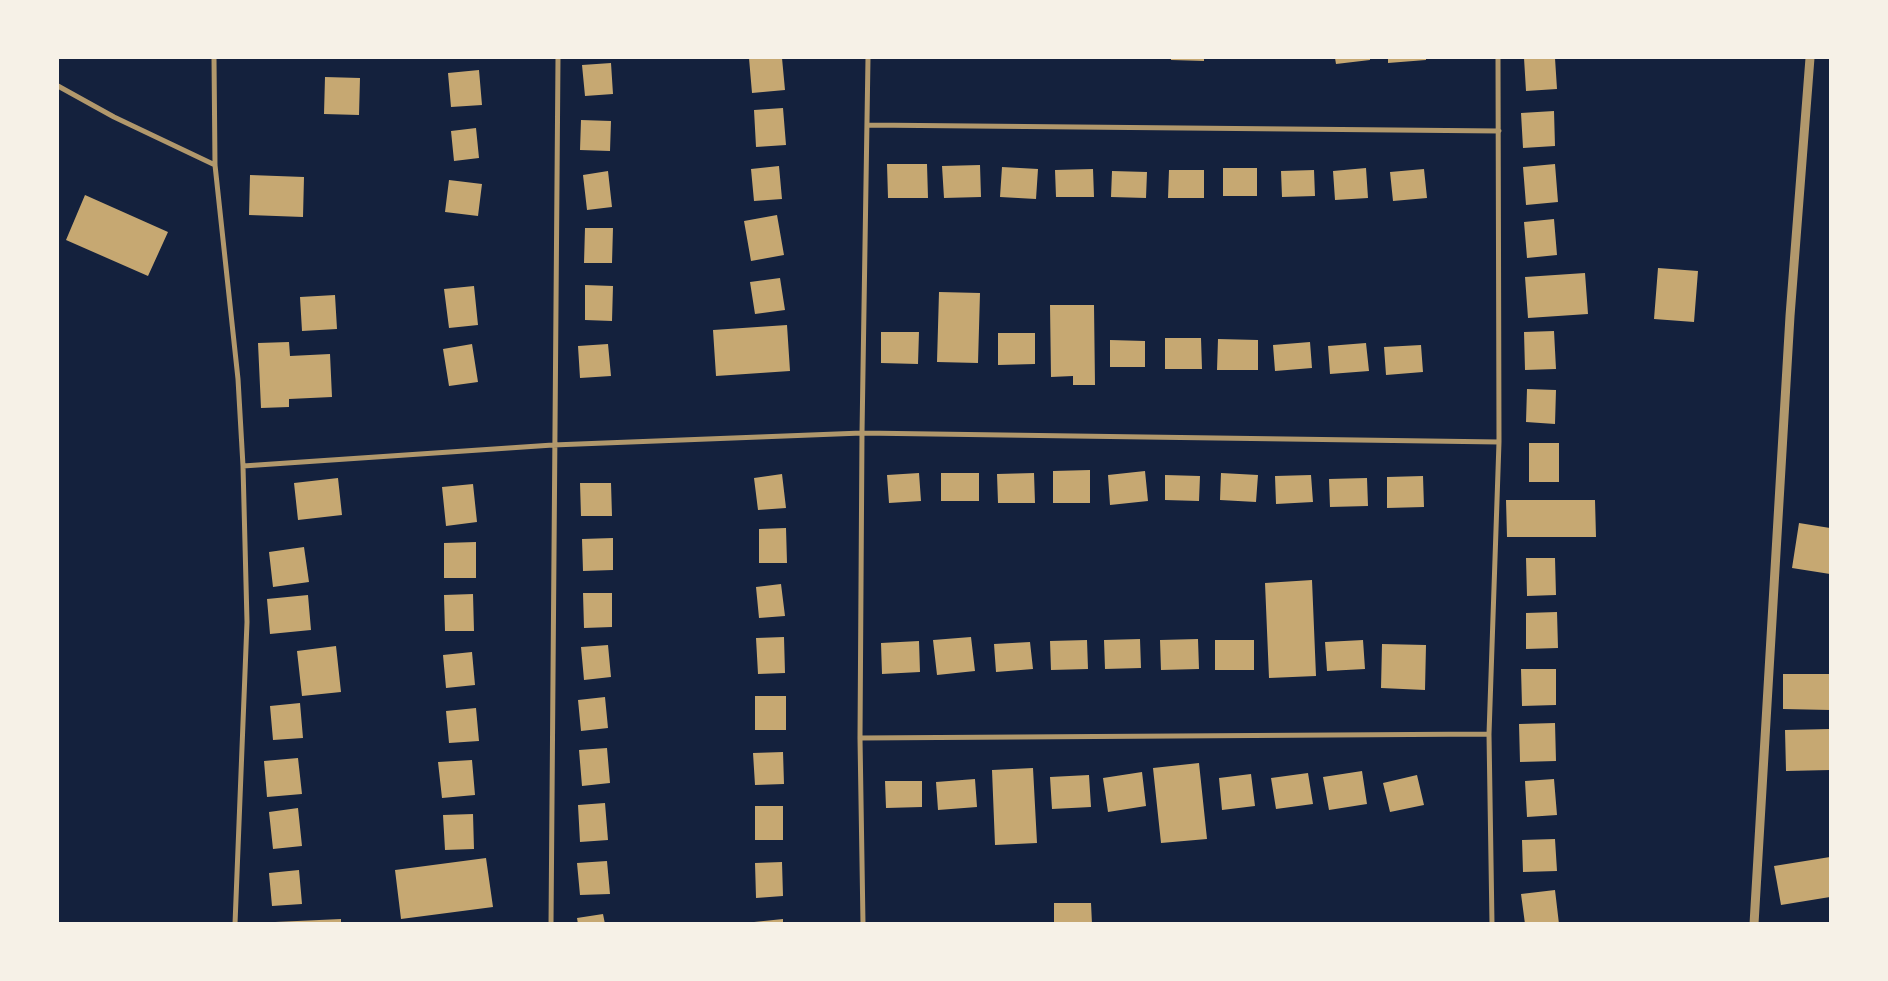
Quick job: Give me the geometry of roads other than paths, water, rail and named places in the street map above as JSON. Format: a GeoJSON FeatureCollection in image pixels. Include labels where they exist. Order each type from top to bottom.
{"type":"FeatureCollection","features":[{"type":"Feature","properties":{"kind":"street"},"geometry":{"type":"LineString","coordinates":[[214,58],[215,165],[238,379],[243,466],[247,622],[235,924]]}},
{"type":"Feature","properties":{"kind":"street"},"geometry":{"type":"LineString","coordinates":[[551,924],[553,445],[558,58]]}},
{"type":"Feature","properties":{"kind":"street"},"geometry":{"type":"LineString","coordinates":[[864,924],[860,738],[862,433],[868,58]]}},
{"type":"Feature","properties":{"kind":"street"},"geometry":{"type":"LineString","coordinates":[[1492,924],[1489,734],[1499,442],[1498,58]]}},
{"type":"Feature","properties":{"kind":"street"},"geometry":{"type":"LineString","coordinates":[[1754,924],[1790,316],[1810,58]]}},
{"type":"Feature","properties":{"kind":"street"},"geometry":{"type":"LineString","coordinates":[[58,86],[114,117],[215,165]]}},
{"type":"Feature","properties":{"kind":"street"},"geometry":{"type":"LineString","coordinates":[[866,125],[1499,131]]}},
{"type":"Feature","properties":{"kind":"street"},"geometry":{"type":"LineString","coordinates":[[243,466],[553,445],[862,433],[1499,442]]}},
{"type":"Feature","properties":{"kind":"street"},"geometry":{"type":"LineString","coordinates":[[860,738],[1489,734]]}}]}
